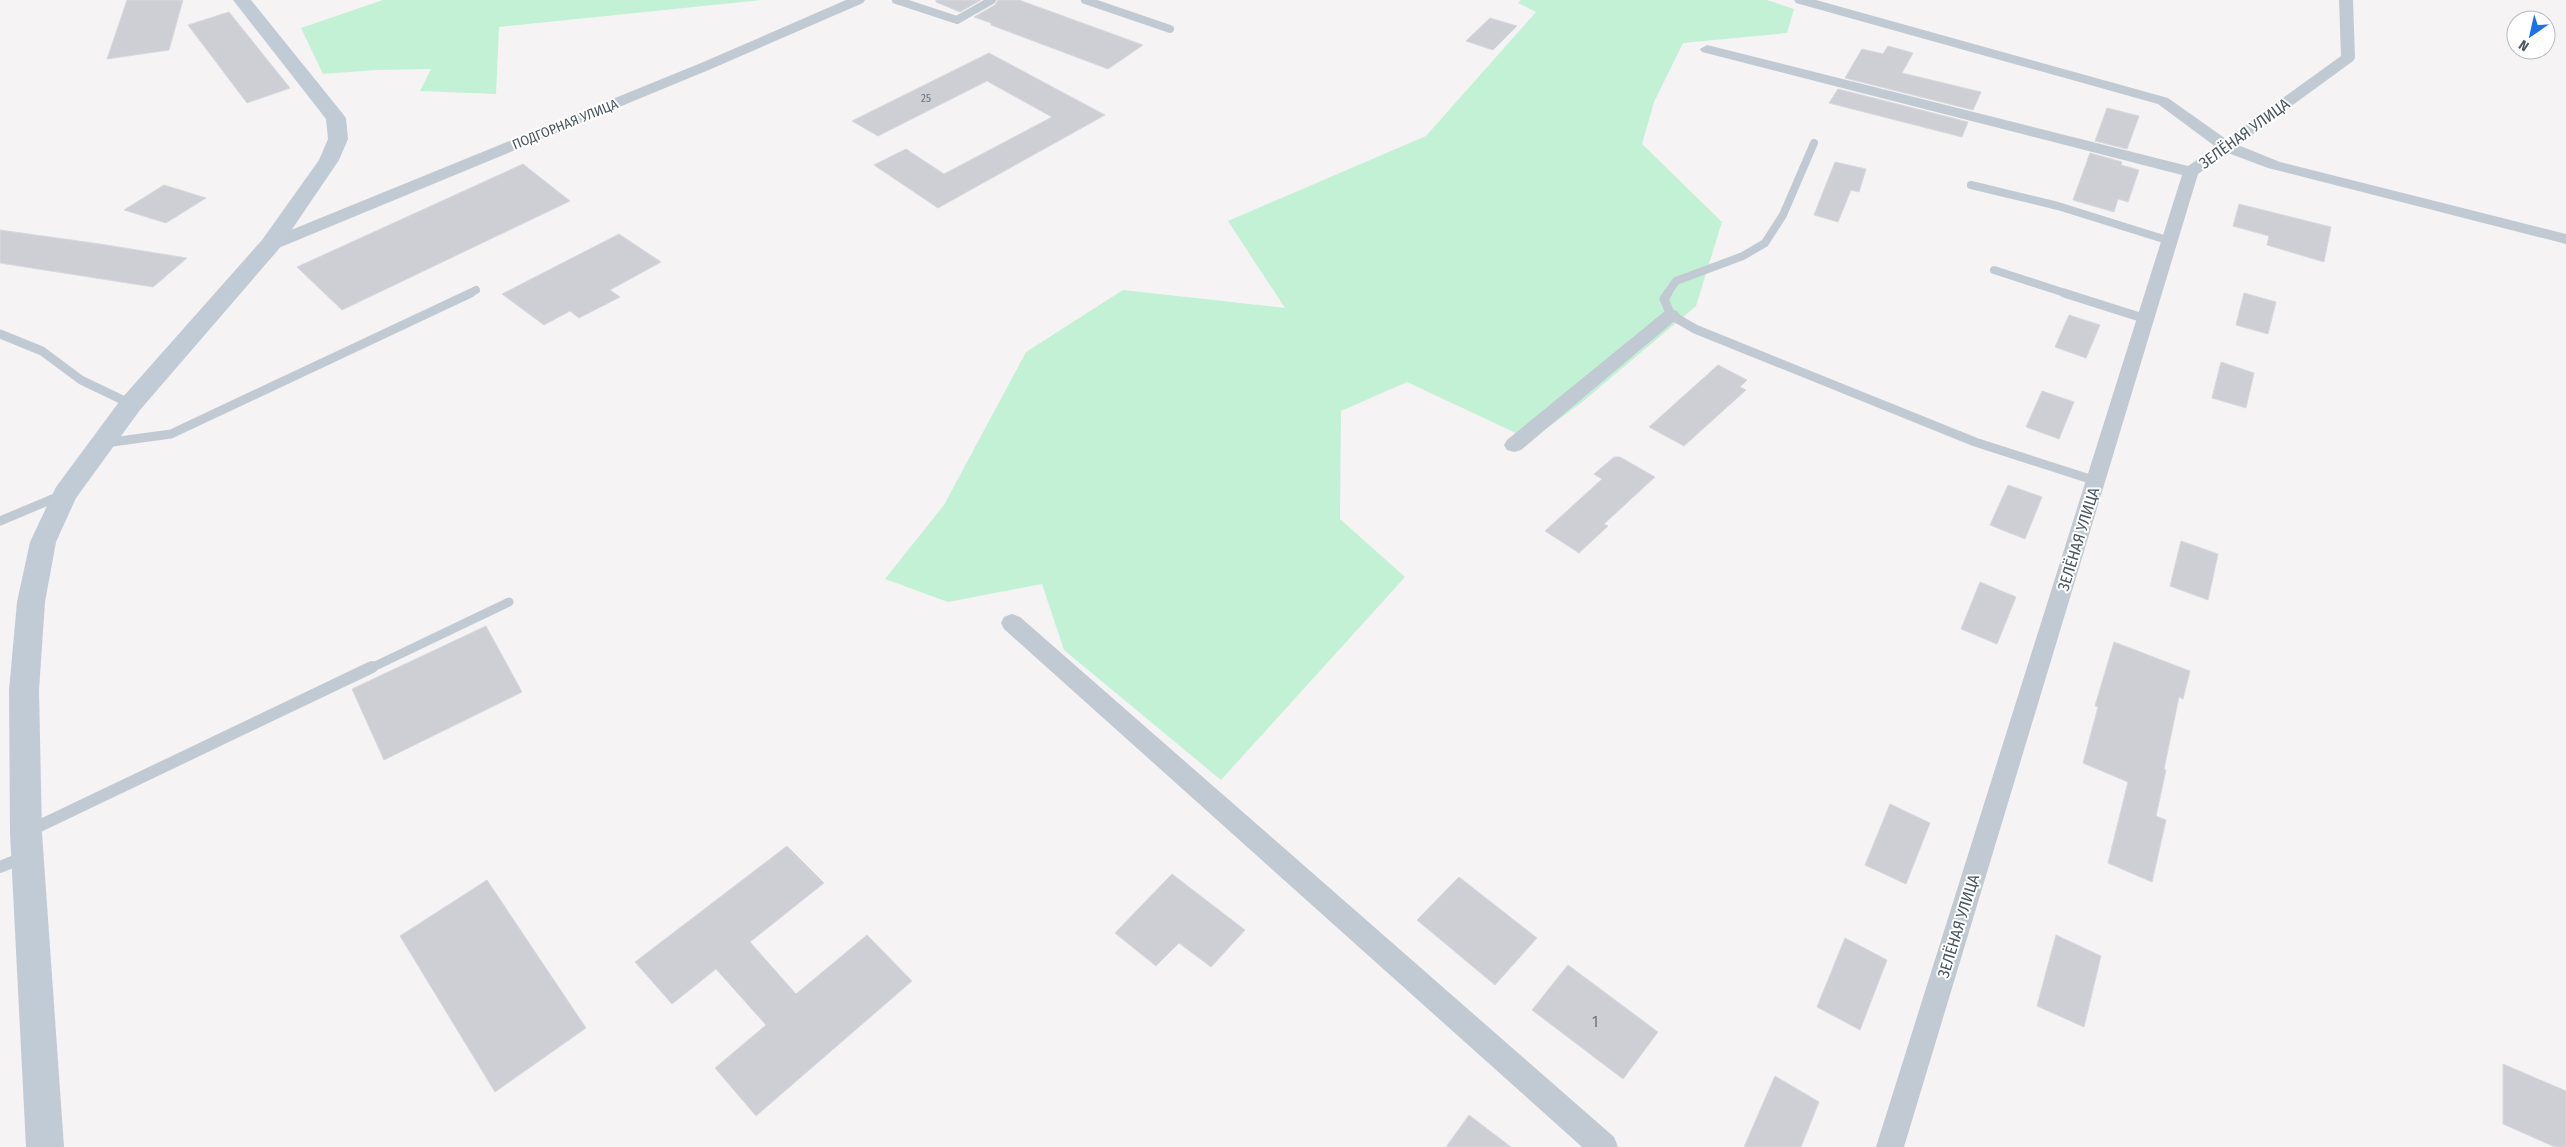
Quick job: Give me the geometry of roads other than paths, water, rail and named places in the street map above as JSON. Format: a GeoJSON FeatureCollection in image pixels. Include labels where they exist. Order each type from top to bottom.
{"type":"FeatureCollection","features":[{"type":"Feature","properties":{"kind":"main road"},"geometry":{"type":"LineString","coordinates":[[45,1147],[26,845],[24,690],[31,602],[43,542],[65,494],[102,443],[131,404],[270,245],[329,160],[338,139],[336,118],[242,0]]}},
{"type":"Feature","properties":{"kind":"street","name":"ПОДГОРНАЯ УЛИЦА"},"geometry":{"type":"LineString","coordinates":[[270,245],[706,66],[858,0]]}},
{"type":"Feature","properties":{"kind":"street"},"geometry":{"type":"LineString","coordinates":[[1801,0],[1848,6],[2163,101],[2225,146],[2274,165],[2566,239]]}},
{"type":"Feature","properties":{"kind":"street","name":"ЗЕЛЁНАЯ УЛИЦА"},"geometry":{"type":"LineString","coordinates":[[1890,1147],[2191,172],[2348,58],[2346,0]]}},
{"type":"Feature","properties":{"kind":"street"},"geometry":{"type":"LineString","coordinates":[[1707,49],[2191,172]]}},
{"type":"Feature","properties":{"kind":"street"},"geometry":{"type":"LineString","coordinates":[[1514,445],[1671,315]]}},
{"type":"Feature","properties":{"kind":"street"},"geometry":{"type":"LineString","coordinates":[[1012,623],[1604,1147]]}},
{"type":"Feature","properties":{"kind":"lane"},"geometry":{"type":"LineString","coordinates":[[896,0],[957,20],[992,0]]}},
{"type":"Feature","properties":{"kind":"lane"},"geometry":{"type":"LineString","coordinates":[[1085,0],[1170,29]]}},
{"type":"Feature","properties":{"kind":"lane"},"geometry":{"type":"LineString","coordinates":[[1814,143],[1782,215],[1765,243],[1743,256],[1676,281],[1664,299],[1671,315],[1694,329],[1975,442],[2096,481]]}},
{"type":"Feature","properties":{"kind":"lane"},"geometry":{"type":"LineString","coordinates":[[1971,185],[2058,206],[2170,241]]}},
{"type":"Feature","properties":{"kind":"lane"},"geometry":{"type":"LineString","coordinates":[[1994,270],[2146,319]]}},
{"type":"Feature","properties":{"kind":"lane"},"geometry":{"type":"LineString","coordinates":[[102,443],[170,434],[476,290]]}},
{"type":"Feature","properties":{"kind":"lane"},"geometry":{"type":"LineString","coordinates":[[0,334],[42,351],[82,380],[131,404]]}},
{"type":"Feature","properties":{"kind":"lane"},"geometry":{"type":"LineString","coordinates":[[0,521],[65,494]]}},
{"type":"Feature","properties":{"kind":"lane"},"geometry":{"type":"LineString","coordinates":[[0,868],[26,845],[509,602]]}}]}
